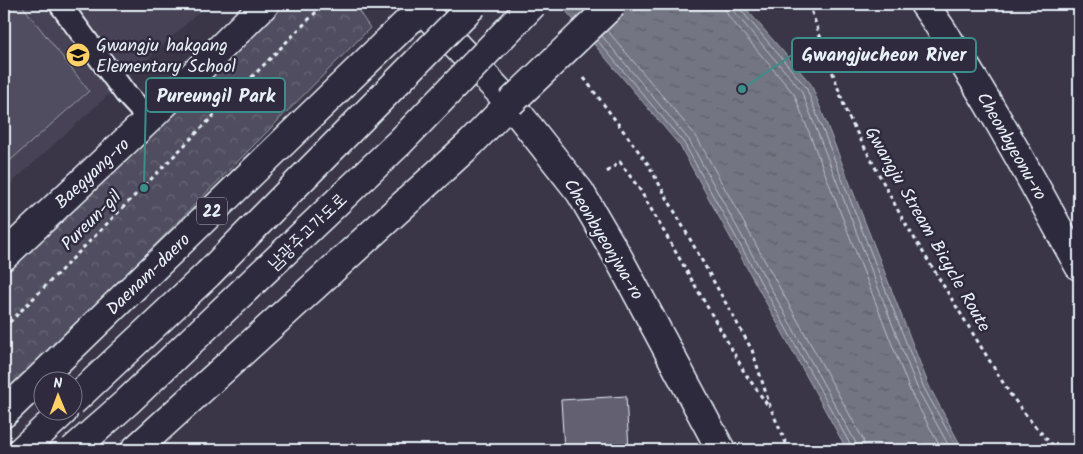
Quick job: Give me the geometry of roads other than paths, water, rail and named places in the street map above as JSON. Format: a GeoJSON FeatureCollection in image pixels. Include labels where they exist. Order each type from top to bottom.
{"type":"FeatureCollection","features":[{"type":"Feature","properties":{"kind":"main road","name":"Baegyang-ro"},"geometry":{"type":"LineString","coordinates":[[4,256],[149,119],[265,4]]}},
{"type":"Feature","properties":{"kind":"main road"},"geometry":{"type":"LineString","coordinates":[[82,393],[208,274],[474,4]]}},
{"type":"Feature","properties":{"kind":"main road","name":"남광주고가도로"},"geometry":{"type":"LineString","coordinates":[[73,450],[126,403],[400,142],[533,4]]}},
{"type":"Feature","properties":{"kind":"main road"},"geometry":{"type":"LineString","coordinates":[[135,450],[471,143],[613,4]]}},
{"type":"Feature","properties":{"kind":"main road","name":"Cheonbyeonu-ro"},"geometry":{"type":"LineString","coordinates":[[924,4],[945,32],[1012,143],[1079,266]]}},
{"type":"Feature","properties":{"kind":"main road","name":"Cheonbyeonjwa-ro"},"geometry":{"type":"LineString","coordinates":[[421,5],[510,103],[580,192],[618,256],[721,450]]}},
{"type":"Feature","properties":{"kind":"main road","name":"Daenam-daero"},"geometry":{"type":"LineString","coordinates":[[4,413],[421,5]]}},
{"type":"Feature","properties":{"kind":"main road"},"geometry":{"type":"LineString","coordinates":[[22,450],[52,422]]}},
{"type":"Feature","properties":{"kind":"lane"},"geometry":{"type":"LineString","coordinates":[[60,4],[125,93],[149,119]]}},
{"type":"Feature","properties":{"kind":"water"},"geometry":{"type":"Polygon","coordinates":[[[560,4],[742,4],[811,84],[929,386],[963,450],[847,450],[680,146],[560,4]]]}},
{"type":"Feature","properties":{"kind":"place","name":"Gwangju hakgang Elementary School"},"geometry":{"type":"Point","coordinates":[78,55]}},
{"type":"Feature","properties":{"kind":"place","name":"Gwangjucheon River"},"geometry":{"type":"Point","coordinates":[742,89]}},
{"type":"Feature","properties":{"kind":"place","name":"Pureungil Park"},"geometry":{"type":"Point","coordinates":[144,188]}}]}
